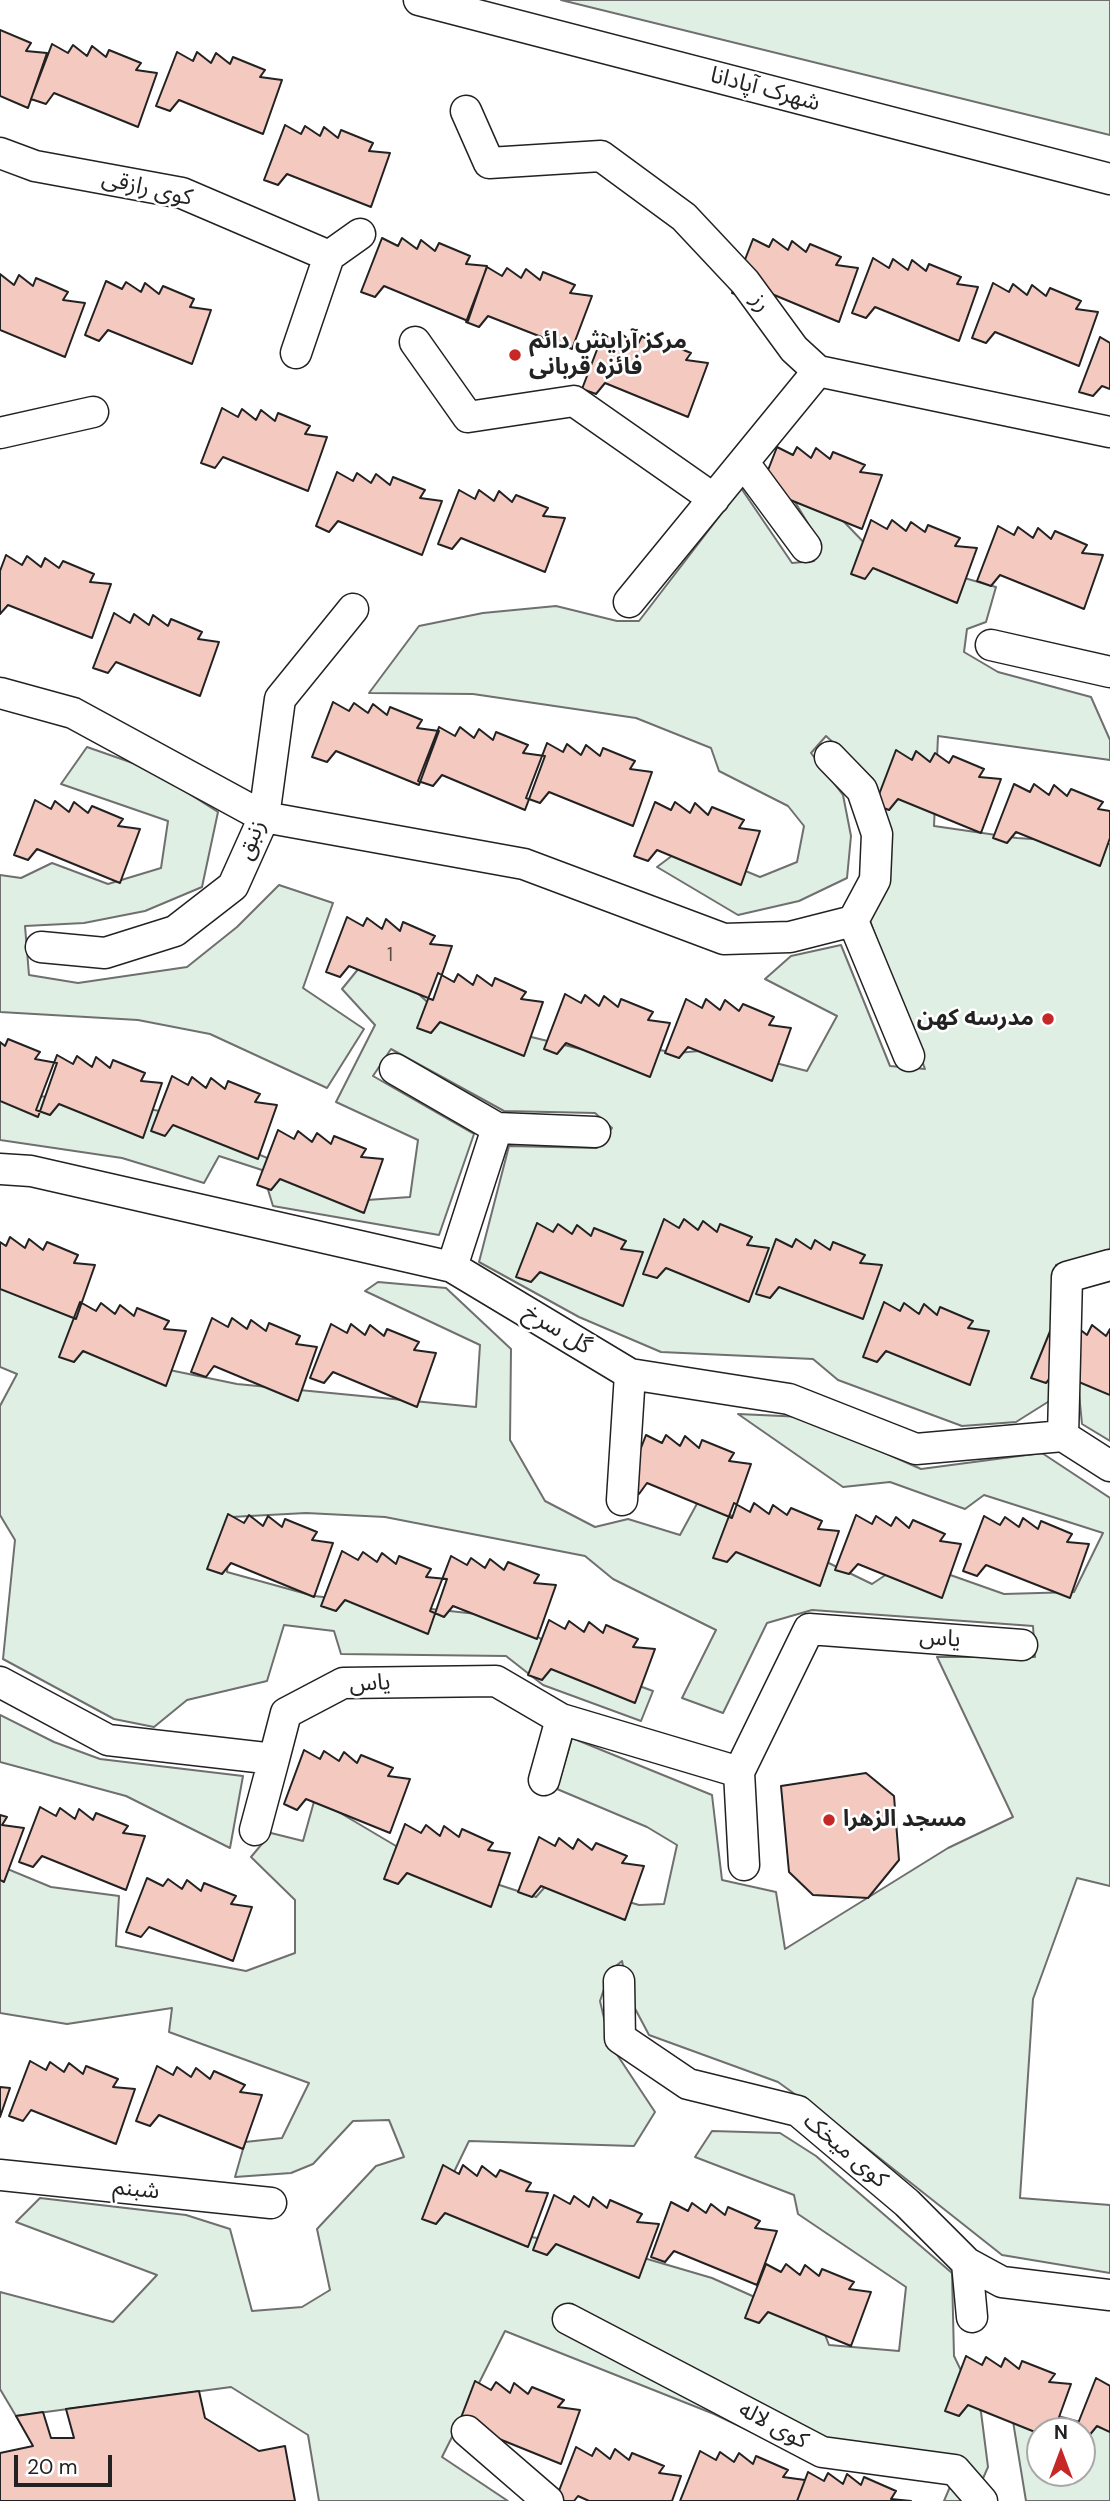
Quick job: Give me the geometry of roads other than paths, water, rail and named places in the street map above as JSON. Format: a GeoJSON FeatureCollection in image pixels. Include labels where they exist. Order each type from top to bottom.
{"type":"FeatureCollection","features":[{"type":"Feature","properties":{"kind":"street","name":"شهرک آپادانا"},"geometry":{"type":"LineString","coordinates":[[419,0],[1110,179]]}},
{"type":"Feature","properties":{"kind":"street","name":"رز"},"geometry":{"type":"LineString","coordinates":[[466,111],[489,163],[601,156],[684,217],[745,282],[793,349],[818,371]]}},
{"type":"Feature","properties":{"kind":"street","name":"کوی رازقی"},"geometry":{"type":"LineString","coordinates":[[0,153],[35,166],[182,193],[329,256]]}},
{"type":"Feature","properties":{"kind":"street"},"geometry":{"type":"LineString","coordinates":[[296,353],[329,256],[360,234]]}},
{"type":"Feature","properties":{"kind":"street"},"geometry":{"type":"LineString","coordinates":[[415,342],[468,417],[574,401],[714,499]]}},
{"type":"Feature","properties":{"kind":"street"},"geometry":{"type":"LineString","coordinates":[[629,602],[818,371],[1110,432]]}},
{"type":"Feature","properties":{"kind":"street"},"geometry":{"type":"LineString","coordinates":[[0,433],[93,412]]}},
{"type":"Feature","properties":{"kind":"street"},"geometry":{"type":"LineString","coordinates":[[744,463],[806,547]]}},
{"type":"Feature","properties":{"kind":"street","name":"زنبق"},"geometry":{"type":"LineString","coordinates":[[41,947],[105,953],[175,931],[233,886],[264,817],[280,699],[354,609]]}},
{"type":"Feature","properties":{"kind":"street"},"geometry":{"type":"LineString","coordinates":[[991,645],[1110,673]]}},
{"type":"Feature","properties":{"kind":"street"},"geometry":{"type":"LineString","coordinates":[[0,693],[73,713],[264,817],[524,864],[724,939],[789,937],[853,921],[875,880],[877,834],[862,790],[830,757]]}},
{"type":"Feature","properties":{"kind":"street"},"geometry":{"type":"LineString","coordinates":[[853,921],[909,1056]]}},
{"type":"Feature","properties":{"kind":"street"},"geometry":{"type":"LineString","coordinates":[[395,1069],[497,1128],[595,1132]]}},
{"type":"Feature","properties":{"kind":"street"},"geometry":{"type":"LineString","coordinates":[[452,1267],[497,1128]]}},
{"type":"Feature","properties":{"kind":"street","name":"گل سرخ"},"geometry":{"type":"LineString","coordinates":[[0,1169],[31,1171],[452,1267],[630,1374],[789,1399],[916,1449],[1063,1436]]}},
{"type":"Feature","properties":{"kind":"street"},"geometry":{"type":"LineString","coordinates":[[1110,1265],[1067,1277],[1063,1436],[1110,1466]]}},
{"type":"Feature","properties":{"kind":"street"},"geometry":{"type":"LineString","coordinates":[[622,1500],[630,1374]]}},
{"type":"Feature","properties":{"kind":"street","name":"یاس"},"geometry":{"type":"LineString","coordinates":[[744,1865],[739,1772],[809,1629],[1022,1645]]}},
{"type":"Feature","properties":{"kind":"street","name":"یاس"},"geometry":{"type":"LineString","coordinates":[[255,1829],[286,1713],[343,1683],[496,1681],[561,1719],[739,1772]]}},
{"type":"Feature","properties":{"kind":"street"},"geometry":{"type":"LineString","coordinates":[[0,1682],[108,1740],[274,1759]]}},
{"type":"Feature","properties":{"kind":"street"},"geometry":{"type":"LineString","coordinates":[[544,1780],[561,1719]]}},
{"type":"Feature","properties":{"kind":"street","name":"کوی میخک"},"geometry":{"type":"LineString","coordinates":[[619,1981],[620,2038],[688,2084],[798,2111],[907,2203],[967,2263],[1002,2282],[1110,2295]]}},
{"type":"Feature","properties":{"kind":"street","name":"شبنم"},"geometry":{"type":"LineString","coordinates":[[0,2175],[271,2203]]}},
{"type":"Feature","properties":{"kind":"street"},"geometry":{"type":"LineString","coordinates":[[967,2263],[972,2317]]}},
{"type":"Feature","properties":{"kind":"street","name":"کوی لاله"},"geometry":{"type":"LineString","coordinates":[[568,2319],[822,2452],[955,2470],[982,2501]]}},
{"type":"Feature","properties":{"kind":"street"},"geometry":{"type":"LineString","coordinates":[[467,2431],[548,2501]]}},
{"type":"Feature","properties":{"kind":"place","name":"مرکز آرایش دائم فائزه قربانی"},"geometry":{"type":"Point","coordinates":[515,355]}},
{"type":"Feature","properties":{"kind":"place","name":"مدرسه کهن"},"geometry":{"type":"Point","coordinates":[1048,1019]}},
{"type":"Feature","properties":{"kind":"place","name":"مسجد الزهرا"},"geometry":{"type":"Point","coordinates":[829,1820]}}]}
